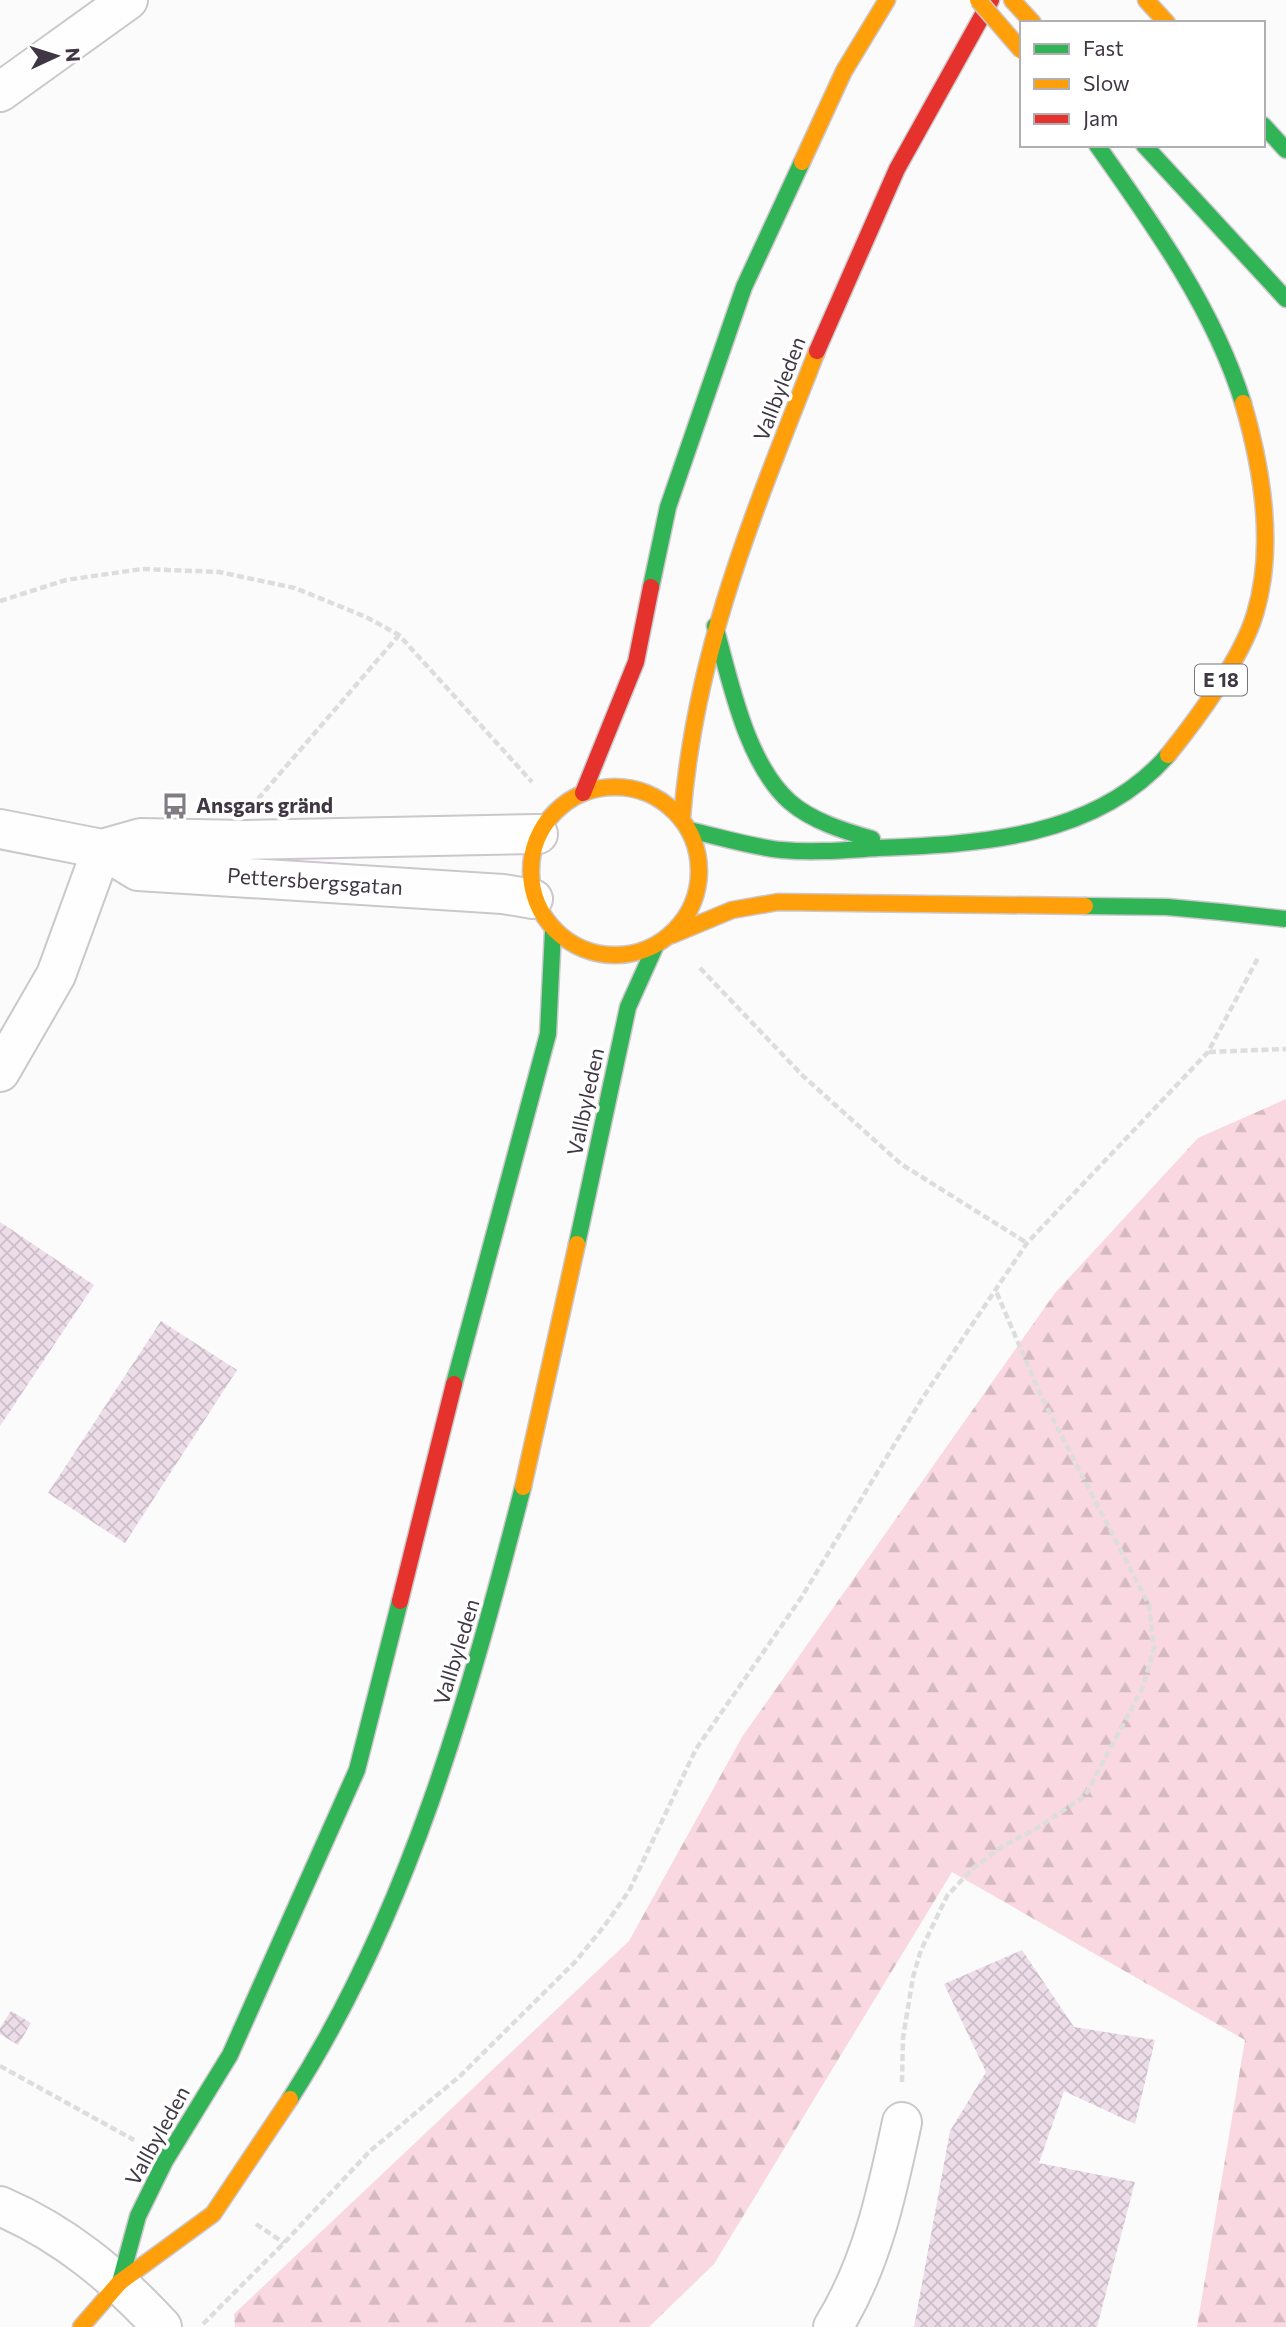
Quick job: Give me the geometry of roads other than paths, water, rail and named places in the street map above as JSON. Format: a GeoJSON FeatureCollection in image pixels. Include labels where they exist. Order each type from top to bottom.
{"type":"FeatureCollection","features":[{"type":"Feature","properties":{"kind":"main road"},"geometry":{"type":"LineString","coordinates":[[583,793],[636,662],[668,507],[744,287],[844,71],[887,0]]}},
{"type":"Feature","properties":{"kind":"main road"},"geometry":{"type":"LineString","coordinates":[[978,0],[1020,49]]}},
{"type":"Feature","properties":{"kind":"main road","name":"Vallbyleden"},"geometry":{"type":"LineString","coordinates":[[686,824],[685,766],[715,626],[846,277],[908,145],[991,0]]}},
{"type":"Feature","properties":{"kind":"main road"},"geometry":{"type":"LineString","coordinates":[[1012,0],[1031,21]]}},
{"type":"Feature","properties":{"kind":"main road"},"geometry":{"type":"LineString","coordinates":[[1146,0],[1165,21]]}},
{"type":"Feature","properties":{"kind":"main road"},"geometry":{"type":"LineString","coordinates":[[1265,127],[1286,150]]}},
{"type":"Feature","properties":{"kind":"main road","name":"E 18"},"geometry":{"type":"LineString","coordinates":[[686,824],[783,850],[983,844],[1058,828],[1111,801],[1142,780],[1183,738],[1209,703],[1255,615],[1261,583],[1261,487],[1254,441],[1240,391],[1198,300],[1098,147]]}},
{"type":"Feature","properties":{"kind":"main road"},"geometry":{"type":"LineString","coordinates":[[1146,147],[1286,299]]}},
{"type":"Feature","properties":{"kind":"main road","name":"E 18"},"geometry":{"type":"LineString","coordinates":[[715,626],[736,700],[768,777],[788,801],[828,825],[908,848]]}},
{"type":"Feature","properties":{"kind":"main road"},"geometry":{"type":"LineString","coordinates":[[672,935],[686,918],[698,884],[699,862],[686,824],[669,805],[635,789],[602,787],[583,793],[566,803],[538,834],[530,866],[533,898],[552,931],[575,946],[597,954],[621,955],[655,947],[672,935],[732,910],[778,902],[1167,907],[1286,919]]}},
{"type":"Feature","properties":{"kind":"main road","name":"Vallbyleden"},"geometry":{"type":"LineString","coordinates":[[120,2282],[138,2216],[165,2161],[230,2055],[357,1770],[462,1352],[548,1034],[552,931]]}},
{"type":"Feature","properties":{"kind":"main road","name":"Vallbyleden"},"geometry":{"type":"LineString","coordinates":[[81,2327],[120,2282],[183,2240],[221,2206],[306,2075],[373,1947],[429,1809],[481,1651],[521,1506],[628,1007],[655,947]]}},
{"type":"Feature","properties":{"kind":"street"},"geometry":{"type":"LineString","coordinates":[[0,92],[128,0]]}},
{"type":"Feature","properties":{"kind":"street","name":"Pettersbergsgatan"},"geometry":{"type":"LineString","coordinates":[[0,829],[102,849],[138,871],[533,898]]}},
{"type":"Feature","properties":{"kind":"street","name":"Pettersbergsgatan"},"geometry":{"type":"LineString","coordinates":[[102,849],[141,838],[247,840],[538,834]]}},
{"type":"Feature","properties":{"kind":"street"},"geometry":{"type":"LineString","coordinates":[[0,1072],[56,975],[102,849]]}},
{"type":"Feature","properties":{"kind":"street"},"geometry":{"type":"LineString","coordinates":[[833,2327],[849,2301],[871,2249],[902,2122]]}},
{"type":"Feature","properties":{"kind":"street"},"geometry":{"type":"LineString","coordinates":[[0,2206],[71,2244],[120,2282],[162,2327]]}},
{"type":"Feature","properties":{"kind":"place","name":"Ansgars gränd"},"geometry":{"type":"Point","coordinates":[175,806]}}]}
